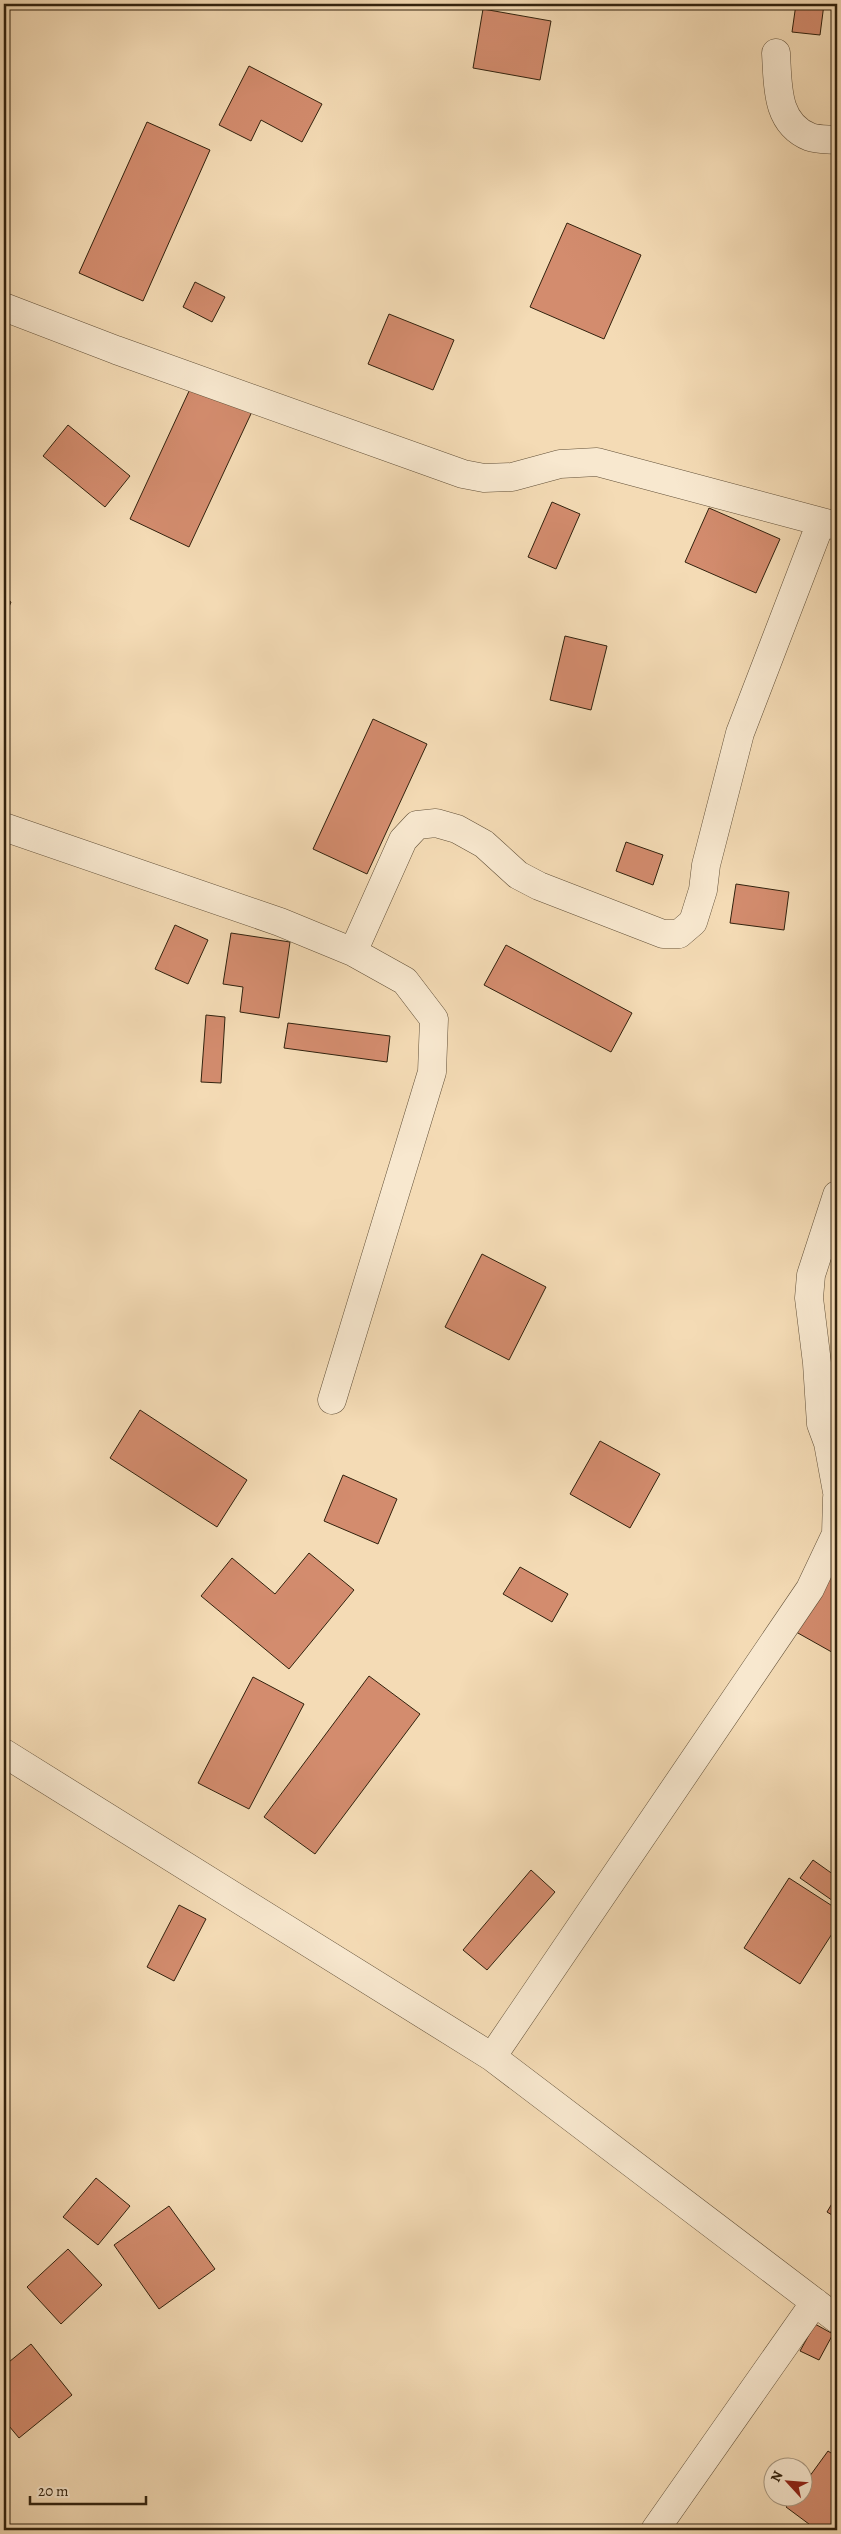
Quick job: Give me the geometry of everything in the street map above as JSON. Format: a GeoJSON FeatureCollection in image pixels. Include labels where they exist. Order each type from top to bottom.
{"type":"FeatureCollection","features":[{"type":"Feature","properties":{"kind":"street"},"geometry":{"type":"LineString","coordinates":[[776,53],[780,104],[793,126],[811,137],[837,140]]}},
{"type":"Feature","properties":{"kind":"street"},"geometry":{"type":"LineString","coordinates":[[4,307],[116,350],[463,474],[484,478],[512,477],[560,464],[597,462],[829,524],[740,733],[706,865],[703,890],[692,922],[679,934],[663,934],[539,886],[518,875],[484,844],[457,829],[436,823],[417,825],[403,840],[353,952]]}},
{"type":"Feature","properties":{"kind":"street"},"geometry":{"type":"LineString","coordinates":[[4,827],[280,922],[353,952],[405,980],[434,1019],[432,1072],[332,1400]]}},
{"type":"Feature","properties":{"kind":"street"},"geometry":{"type":"LineString","coordinates":[[837,1195],[811,1275],[809,1298],[817,1363],[821,1424],[828,1443],[837,1492]]}},
{"type":"Feature","properties":{"kind":"street"},"geometry":{"type":"LineString","coordinates":[[492,2057],[810,1590],[836,1534],[837,1498]]}},
{"type":"Feature","properties":{"kind":"street"},"geometry":{"type":"LineString","coordinates":[[4,1753],[492,2057],[837,2319]]}},
{"type":"Feature","properties":{"kind":"street"},"geometry":{"type":"LineString","coordinates":[[655,2530],[815,2302]]}},
{"type":"Feature","properties":{"kind":"building"},"geometry":{"type":"Polygon","coordinates":[[[796,4],[824,4],[820,35],[792,32],[796,4]]]}},
{"type":"Feature","properties":{"kind":"building"},"geometry":{"type":"Polygon","coordinates":[[[483,9],[551,21],[540,80],[473,68],[483,9]]]}},
{"type":"Feature","properties":{"kind":"building"},"geometry":{"type":"Polygon","coordinates":[[[249,66],[322,104],[302,142],[261,120],[251,141],[219,125],[249,66]]]}},
{"type":"Feature","properties":{"kind":"building"},"geometry":{"type":"Polygon","coordinates":[[[147,122],[210,150],[143,301],[79,273],[147,122]]]}},
{"type":"Feature","properties":{"kind":"building"},"geometry":{"type":"Polygon","coordinates":[[[567,223],[641,255],[604,339],[530,307],[567,223]]]}},
{"type":"Feature","properties":{"kind":"building"},"geometry":{"type":"Polygon","coordinates":[[[195,282],[225,297],[212,322],[183,307],[195,282]]]}},
{"type":"Feature","properties":{"kind":"building"},"geometry":{"type":"Polygon","coordinates":[[[389,314],[454,340],[433,390],[368,364],[389,314]]]}},
{"type":"Feature","properties":{"kind":"building"},"geometry":{"type":"Polygon","coordinates":[[[196,376],[256,403],[189,547],[130,519],[196,376]]]}},
{"type":"Feature","properties":{"kind":"building"},"geometry":{"type":"Polygon","coordinates":[[[68,425],[130,476],[105,507],[43,456],[68,425]]]}},
{"type":"Feature","properties":{"kind":"building"},"geometry":{"type":"Polygon","coordinates":[[[552,502],[580,514],[556,569],[528,557],[552,502]]]}},
{"type":"Feature","properties":{"kind":"building"},"geometry":{"type":"Polygon","coordinates":[[[709,508],[780,539],[756,593],[685,562],[709,508]]]}},
{"type":"Feature","properties":{"kind":"building"},"geometry":{"type":"Polygon","coordinates":[[[4,598],[11,602],[4,619],[4,598]]]}},
{"type":"Feature","properties":{"kind":"building"},"geometry":{"type":"Polygon","coordinates":[[[565,636],[607,646],[591,710],[550,700],[565,636]]]}},
{"type":"Feature","properties":{"kind":"building"},"geometry":{"type":"Polygon","coordinates":[[[373,719],[427,744],[367,874],[313,849],[373,719]]]}},
{"type":"Feature","properties":{"kind":"building"},"geometry":{"type":"Polygon","coordinates":[[[626,842],[663,855],[653,885],[616,871],[626,842]]]}},
{"type":"Feature","properties":{"kind":"building"},"geometry":{"type":"Polygon","coordinates":[[[736,884],[789,892],[784,930],[730,923],[736,884]]]}},
{"type":"Feature","properties":{"kind":"building"},"geometry":{"type":"Polygon","coordinates":[[[175,925],[208,940],[188,984],[155,969],[175,925]]]}},
{"type":"Feature","properties":{"kind":"building"},"geometry":{"type":"Polygon","coordinates":[[[231,933],[290,942],[279,1018],[240,1012],[243,987],[223,984],[231,933]]]}},
{"type":"Feature","properties":{"kind":"building"},"geometry":{"type":"Polygon","coordinates":[[[506,945],[632,1013],[611,1052],[484,985],[506,945]]]}},
{"type":"Feature","properties":{"kind":"building"},"geometry":{"type":"Polygon","coordinates":[[[206,1015],[225,1017],[221,1083],[201,1082],[206,1015]]]}},
{"type":"Feature","properties":{"kind":"building"},"geometry":{"type":"Polygon","coordinates":[[[288,1023],[390,1036],[387,1062],[284,1048],[288,1023]]]}},
{"type":"Feature","properties":{"kind":"building"},"geometry":{"type":"Polygon","coordinates":[[[482,1254],[546,1287],[509,1360],[445,1327],[482,1254]]]}},
{"type":"Feature","properties":{"kind":"building"},"geometry":{"type":"Polygon","coordinates":[[[140,1410],[247,1480],[217,1527],[110,1458],[140,1410]]]}},
{"type":"Feature","properties":{"kind":"building"},"geometry":{"type":"Polygon","coordinates":[[[600,1441],[660,1474],[630,1528],[570,1494],[600,1441]]]}},
{"type":"Feature","properties":{"kind":"building"},"geometry":{"type":"Polygon","coordinates":[[[343,1475],[397,1499],[378,1544],[324,1521],[343,1475]]]}},
{"type":"Feature","properties":{"kind":"building"},"geometry":{"type":"Polygon","coordinates":[[[837,1546],[837,1655],[789,1628],[837,1546]]]}},
{"type":"Feature","properties":{"kind":"building"},"geometry":{"type":"Polygon","coordinates":[[[309,1553],[354,1590],[289,1669],[201,1596],[232,1558],[275,1594],[309,1553]]]}},
{"type":"Feature","properties":{"kind":"building"},"geometry":{"type":"Polygon","coordinates":[[[520,1567],[568,1594],[552,1622],[503,1594],[520,1567]]]}},
{"type":"Feature","properties":{"kind":"building"},"geometry":{"type":"Polygon","coordinates":[[[369,1676],[420,1714],[315,1854],[264,1817],[369,1676]]]}},
{"type":"Feature","properties":{"kind":"building"},"geometry":{"type":"Polygon","coordinates":[[[253,1677],[304,1704],[249,1809],[198,1783],[253,1677]]]}},
{"type":"Feature","properties":{"kind":"building"},"geometry":{"type":"Polygon","coordinates":[[[813,1860],[837,1877],[836,1903],[800,1878],[813,1860]]]}},
{"type":"Feature","properties":{"kind":"building"},"geometry":{"type":"Polygon","coordinates":[[[531,1870],[555,1892],[487,1970],[463,1950],[531,1870]]]}},
{"type":"Feature","properties":{"kind":"building"},"geometry":{"type":"Polygon","coordinates":[[[789,1878],[837,1909],[837,1926],[800,1984],[744,1948],[789,1878]]]}},
{"type":"Feature","properties":{"kind":"building"},"geometry":{"type":"Polygon","coordinates":[[[179,1905],[206,1919],[174,1981],[147,1967],[179,1905]]]}},
{"type":"Feature","properties":{"kind":"building"},"geometry":{"type":"Polygon","coordinates":[[[96,2178],[130,2206],[98,2245],[63,2217],[96,2178]]]}},
{"type":"Feature","properties":{"kind":"building"},"geometry":{"type":"Polygon","coordinates":[[[837,2195],[837,2218],[827,2212],[837,2195]]]}},
{"type":"Feature","properties":{"kind":"building"},"geometry":{"type":"Polygon","coordinates":[[[169,2206],[215,2269],[159,2309],[114,2245],[169,2206]]]}},
{"type":"Feature","properties":{"kind":"building"},"geometry":{"type":"Polygon","coordinates":[[[68,2249],[102,2285],[61,2324],[27,2287],[68,2249]]]}},
{"type":"Feature","properties":{"kind":"building"},"geometry":{"type":"Polygon","coordinates":[[[815,2324],[833,2334],[819,2360],[800,2351],[815,2324]]]}},
{"type":"Feature","properties":{"kind":"building"},"geometry":{"type":"Polygon","coordinates":[[[31,2344],[72,2395],[19,2438],[4,2420],[4,2366],[31,2344]]]}},
{"type":"Feature","properties":{"kind":"building"},"geometry":{"type":"Polygon","coordinates":[[[828,2451],[837,2457],[837,2530],[817,2530],[786,2507],[814,2506],[814,2470],[828,2451]]]}}]}
